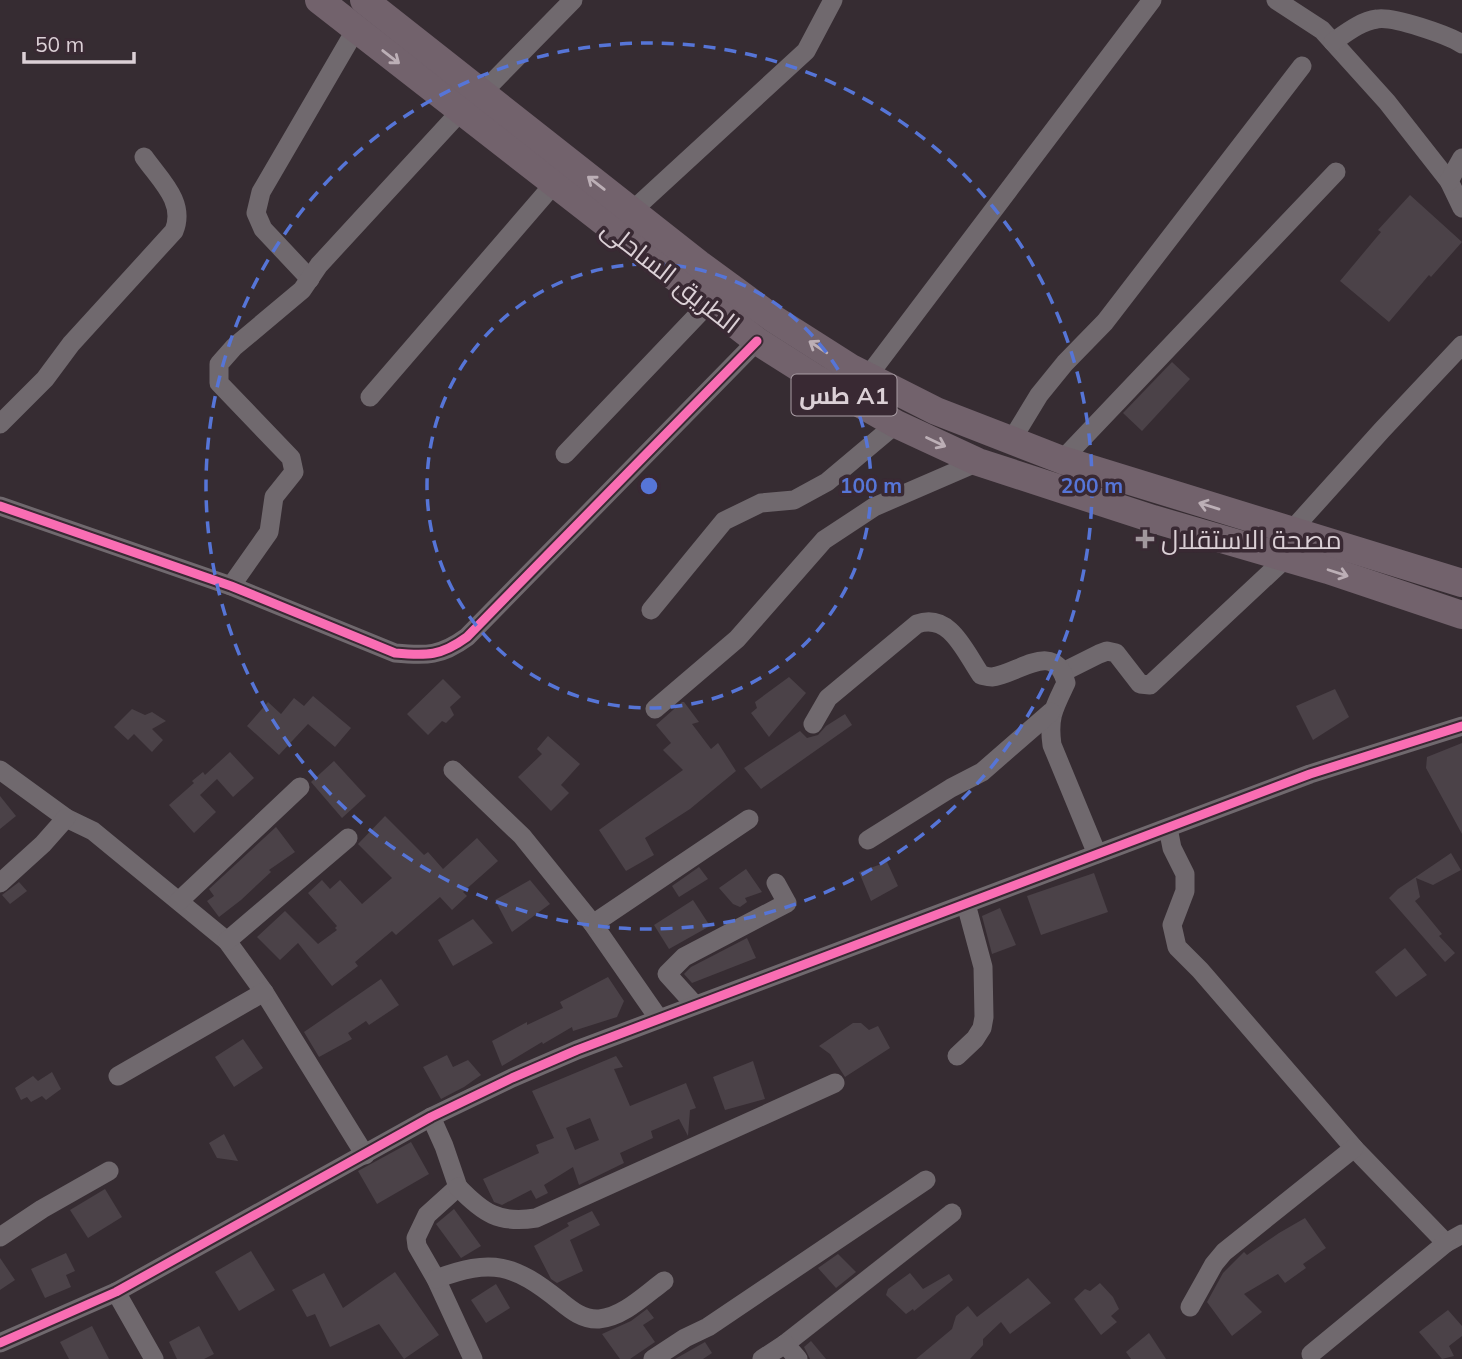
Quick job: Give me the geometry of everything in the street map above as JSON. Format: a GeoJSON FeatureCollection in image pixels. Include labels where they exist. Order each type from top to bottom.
{"type":"FeatureCollection","features":[{"type":"Feature","properties":{"kind":"highway","name":"الطريق الساحلى"},"geometry":{"type":"LineString","coordinates":[[318,0],[757,341],[896,424],[978,462],[1153,519],[1289,544],[1462,583]]}},
{"type":"Feature","properties":{"kind":"highway","name":"الطريق الساحلى"},"geometry":{"type":"LineString","coordinates":[[369,1],[699,264],[774,318],[868,376],[936,411],[1011,442],[1289,544],[1462,615]]}},
{"type":"Feature","properties":{"kind":"street"},"geometry":{"type":"LineString","coordinates":[[482,93],[573,0]]}},
{"type":"Feature","properties":{"kind":"street"},"geometry":{"type":"LineString","coordinates":[[632,211],[806,51],[832,0]]}},
{"type":"Feature","properties":{"kind":"street"},"geometry":{"type":"LineString","coordinates":[[868,376],[1152,0]]}},
{"type":"Feature","properties":{"kind":"street"},"geometry":{"type":"LineString","coordinates":[[1276,0],[1322,30],[1387,102],[1449,181],[1462,208]]}},
{"type":"Feature","properties":{"kind":"street"},"geometry":{"type":"LineString","coordinates":[[1333,42],[1362,23],[1379,18],[1394,20],[1462,44]]}},
{"type":"Feature","properties":{"kind":"street"},"geometry":{"type":"LineString","coordinates":[[310,279],[263,229],[256,213],[261,192],[355,29]]}},
{"type":"Feature","properties":{"kind":"street"},"geometry":{"type":"LineString","coordinates":[[1011,442],[1039,396],[1065,363],[1105,322],[1302,66]]}},
{"type":"Feature","properties":{"kind":"street"},"geometry":{"type":"LineString","coordinates":[[231,586],[269,533],[274,497],[294,472],[291,458],[219,383],[219,363],[234,347],[302,290],[319,265],[460,111]]}},
{"type":"Feature","properties":{"kind":"street"},"geometry":{"type":"LineString","coordinates":[[0,424],[45,379],[71,344],[174,230],[178,219],[176,201],[144,158]]}},
{"type":"Feature","properties":{"kind":"street"},"geometry":{"type":"LineString","coordinates":[[1449,181],[1462,158]]}},
{"type":"Feature","properties":{"kind":"street"},"geometry":{"type":"LineString","coordinates":[[1062,460],[1336,172]]}},
{"type":"Feature","properties":{"kind":"street"},"geometry":{"type":"LineString","coordinates":[[370,397],[553,185]]}},
{"type":"Feature","properties":{"kind":"street"},"geometry":{"type":"LineString","coordinates":[[565,454],[708,304]]}},
{"type":"Feature","properties":{"kind":"street"},"geometry":{"type":"LineString","coordinates":[[0,506],[231,586],[395,653],[420,656],[449,650],[477,627],[757,341]]}},
{"type":"Feature","properties":{"kind":"street"},"geometry":{"type":"LineString","coordinates":[[1063,672],[1107,651],[1116,653],[1140,684],[1150,685],[1289,544],[1382,430],[1462,345]]}},
{"type":"Feature","properties":{"kind":"street"},"geometry":{"type":"LineString","coordinates":[[651,610],[724,521],[761,503],[794,500],[827,482],[896,424]]}},
{"type":"Feature","properties":{"kind":"street"},"geometry":{"type":"LineString","coordinates":[[655,709],[737,639],[824,540],[874,507],[978,462]]}},
{"type":"Feature","properties":{"kind":"street"},"geometry":{"type":"LineString","coordinates":[[813,724],[828,698],[917,624],[925,621],[935,621],[948,627],[981,675],[992,677],[1040,660],[1051,662],[1063,672],[1066,683],[1051,712],[982,772],[951,788],[868,840]]}},
{"type":"Feature","properties":{"kind":"street"},"geometry":{"type":"LineString","coordinates":[[1051,712],[1052,745],[1097,854]]}},
{"type":"Feature","properties":{"kind":"street"},"geometry":{"type":"LineString","coordinates":[[0,1343],[116,1292],[431,1117],[523,1073],[659,1019],[1310,774],[1462,726]]}},
{"type":"Feature","properties":{"kind":"street"},"geometry":{"type":"LineString","coordinates":[[0,770],[66,818],[93,831],[227,941],[264,992],[365,1155]]}},
{"type":"Feature","properties":{"kind":"street"},"geometry":{"type":"LineString","coordinates":[[453,770],[522,836],[593,924],[659,1019]]}},
{"type":"Feature","properties":{"kind":"street"},"geometry":{"type":"LineString","coordinates":[[179,901],[300,787]]}},
{"type":"Feature","properties":{"kind":"street"},"geometry":{"type":"LineString","coordinates":[[0,883],[43,844],[66,818]]}},
{"type":"Feature","properties":{"kind":"street"},"geometry":{"type":"LineString","coordinates":[[593,924],[750,819]]}},
{"type":"Feature","properties":{"kind":"street"},"geometry":{"type":"LineString","coordinates":[[1168,828],[1172,848],[1185,874],[1185,891],[1172,925],[1177,947],[1354,1148],[1454,1238],[1311,1354]]}},
{"type":"Feature","properties":{"kind":"street"},"geometry":{"type":"LineString","coordinates":[[227,941],[348,838]]}},
{"type":"Feature","properties":{"kind":"street"},"geometry":{"type":"LineString","coordinates":[[695,1006],[667,974],[684,957],[787,903],[776,883]]}},
{"type":"Feature","properties":{"kind":"street"},"geometry":{"type":"LineString","coordinates":[[957,1056],[975,1039],[982,1028],[984,1017],[984,967],[966,904]]}},
{"type":"Feature","properties":{"kind":"street"},"geometry":{"type":"LineString","coordinates":[[118,1076],[264,992]]}},
{"type":"Feature","properties":{"kind":"street"},"geometry":{"type":"LineString","coordinates":[[431,1117],[458,1187],[476,1206],[503,1220],[520,1221],[536,1218],[835,1083]]}},
{"type":"Feature","properties":{"kind":"street"},"geometry":{"type":"LineString","coordinates":[[1190,1307],[1214,1264],[1224,1252],[1354,1148]]}},
{"type":"Feature","properties":{"kind":"street"},"geometry":{"type":"LineString","coordinates":[[0,1237],[42,1209],[109,1171]]}},
{"type":"Feature","properties":{"kind":"street"},"geometry":{"type":"LineString","coordinates":[[653,1359],[708,1327],[926,1180]]}},
{"type":"Feature","properties":{"kind":"street"},"geometry":{"type":"LineString","coordinates":[[458,1187],[427,1215],[416,1238],[417,1246],[436,1279],[474,1359]]}},
{"type":"Feature","properties":{"kind":"street"},"geometry":{"type":"LineString","coordinates":[[762,1359],[952,1213]]}},
{"type":"Feature","properties":{"kind":"street"},"geometry":{"type":"LineString","coordinates":[[436,1279],[459,1270],[507,1267],[521,1273],[574,1312],[588,1318],[600,1319],[625,1310],[664,1281]]}},
{"type":"Feature","properties":{"kind":"street"},"geometry":{"type":"LineString","coordinates":[[116,1292],[154,1359]]}},
{"type":"Feature","properties":{"kind":"street"},"geometry":{"type":"LineString","coordinates":[[785,1343],[798,1359]]}},
{"type":"Feature","properties":{"kind":"building"},"geometry":{"type":"Polygon","coordinates":[[[1410,195],[1462,242],[1431,277],[1429,275],[1389,322],[1340,281],[1381,232],[1378,230],[1410,195]]]}},
{"type":"Feature","properties":{"kind":"building"},"geometry":{"type":"Polygon","coordinates":[[[1172,362],[1190,379],[1142,431],[1123,413],[1172,362]]]}},
{"type":"Feature","properties":{"kind":"building"},"geometry":{"type":"Polygon","coordinates":[[[789,677],[806,693],[769,737],[751,713],[757,708],[755,702],[789,677]]]}},
{"type":"Feature","properties":{"kind":"building"},"geometry":{"type":"Polygon","coordinates":[[[443,679],[461,697],[450,707],[454,715],[446,723],[442,721],[428,735],[407,714],[443,679]]]}},
{"type":"Feature","properties":{"kind":"building"},"geometry":{"type":"Polygon","coordinates":[[[1335,689],[1349,717],[1313,740],[1296,706],[1335,689]]]}},
{"type":"Feature","properties":{"kind":"building"},"geometry":{"type":"Polygon","coordinates":[[[313,696],[351,728],[335,747],[308,724],[279,755],[247,726],[268,702],[281,714],[294,698],[304,706],[313,696]]]}},
{"type":"Feature","properties":{"kind":"building"},"geometry":{"type":"Polygon","coordinates":[[[682,702],[699,722],[692,724],[711,749],[718,743],[736,771],[690,809],[645,838],[654,855],[626,871],[599,830],[683,770],[663,750],[671,743],[656,725],[682,702]]]}},
{"type":"Feature","properties":{"kind":"building"},"geometry":{"type":"Polygon","coordinates":[[[132,709],[145,715],[152,712],[166,721],[152,729],[163,740],[152,752],[134,734],[128,740],[114,727],[132,709]]]}},
{"type":"Feature","properties":{"kind":"building"},"geometry":{"type":"Polygon","coordinates":[[[845,714],[852,725],[761,789],[744,768],[800,731],[807,738],[818,735],[826,726],[845,714]]]}},
{"type":"Feature","properties":{"kind":"building"},"geometry":{"type":"Polygon","coordinates":[[[548,736],[580,764],[561,785],[569,793],[551,811],[518,777],[542,754],[537,749],[548,736]]]}},
{"type":"Feature","properties":{"kind":"building"},"geometry":{"type":"Polygon","coordinates":[[[1462,743],[1462,834],[1426,768],[1427,757],[1462,743]]]}},
{"type":"Feature","properties":{"kind":"building"},"geometry":{"type":"Polygon","coordinates":[[[230,752],[254,778],[233,797],[217,779],[200,795],[216,812],[194,833],[169,805],[194,783],[192,781],[203,772],[205,775],[230,752]]]}},
{"type":"Feature","properties":{"kind":"building"},"geometry":{"type":"Polygon","coordinates":[[[334,761],[366,796],[342,818],[311,782],[334,761]]]}},
{"type":"Feature","properties":{"kind":"building"},"geometry":{"type":"Polygon","coordinates":[[[0,796],[16,816],[0,829],[0,796]]]}},
{"type":"Feature","properties":{"kind":"building"},"geometry":{"type":"Polygon","coordinates":[[[385,816],[424,855],[428,852],[443,869],[477,838],[498,861],[463,892],[467,896],[452,910],[440,897],[396,935],[392,931],[355,962],[358,966],[332,986],[298,943],[280,960],[257,937],[285,911],[318,944],[337,930],[337,926],[308,893],[322,880],[330,889],[340,880],[362,904],[392,878],[358,844],[385,816]]]}},
{"type":"Feature","properties":{"kind":"building"},"geometry":{"type":"Polygon","coordinates":[[[276,827],[295,852],[269,870],[271,872],[219,917],[207,901],[214,896],[209,889],[276,827]]]}},
{"type":"Feature","properties":{"kind":"building"},"geometry":{"type":"Polygon","coordinates":[[[1451,853],[1461,870],[1433,885],[1416,878],[1420,897],[1415,901],[1442,934],[1439,936],[1455,953],[1445,962],[1389,898],[1398,889],[1451,853]]]}},
{"type":"Feature","properties":{"kind":"building"},"geometry":{"type":"Polygon","coordinates":[[[887,862],[898,886],[871,901],[859,872],[887,862]]]}},
{"type":"Feature","properties":{"kind":"building"},"geometry":{"type":"Polygon","coordinates":[[[699,867],[708,879],[679,897],[672,886],[699,867]]]}},
{"type":"Feature","properties":{"kind":"building"},"geometry":{"type":"Polygon","coordinates":[[[746,869],[762,892],[745,898],[747,902],[740,907],[733,904],[719,888],[746,869]]]}},
{"type":"Feature","properties":{"kind":"building"},"geometry":{"type":"Polygon","coordinates":[[[1094,873],[1108,912],[1041,935],[1027,896],[1094,873]]]}},
{"type":"Feature","properties":{"kind":"building"},"geometry":{"type":"Polygon","coordinates":[[[530,880],[550,904],[512,932],[495,900],[530,880]]]}},
{"type":"Feature","properties":{"kind":"building"},"geometry":{"type":"Polygon","coordinates":[[[19,882],[27,891],[10,904],[2,895],[19,882]]]}},
{"type":"Feature","properties":{"kind":"building"},"geometry":{"type":"Polygon","coordinates":[[[693,900],[710,926],[669,949],[654,925],[693,900]]]}},
{"type":"Feature","properties":{"kind":"building"},"geometry":{"type":"Polygon","coordinates":[[[1000,908],[1016,945],[992,954],[982,916],[1000,908]]]}},
{"type":"Feature","properties":{"kind":"building"},"geometry":{"type":"Polygon","coordinates":[[[473,919],[493,943],[453,966],[438,940],[473,919]]]}},
{"type":"Feature","properties":{"kind":"building"},"geometry":{"type":"Polygon","coordinates":[[[747,938],[756,958],[692,983],[684,974],[691,967],[747,938]]]}},
{"type":"Feature","properties":{"kind":"building"},"geometry":{"type":"Polygon","coordinates":[[[1405,948],[1427,975],[1396,997],[1375,972],[1405,948]]]}},
{"type":"Feature","properties":{"kind":"building"},"geometry":{"type":"Polygon","coordinates":[[[608,977],[624,1001],[617,1017],[573,1031],[572,1027],[502,1066],[492,1041],[527,1022],[527,1025],[563,1008],[560,1002],[608,977]]]}},
{"type":"Feature","properties":{"kind":"building"},"geometry":{"type":"Polygon","coordinates":[[[381,979],[399,1005],[369,1025],[366,1021],[348,1033],[352,1039],[319,1057],[304,1032],[381,979]]]}},
{"type":"Feature","properties":{"kind":"building"},"geometry":{"type":"Polygon","coordinates":[[[853,1023],[861,1023],[869,1030],[878,1026],[890,1048],[845,1077],[830,1054],[819,1046],[853,1023]]]}},
{"type":"Feature","properties":{"kind":"building"},"geometry":{"type":"Polygon","coordinates":[[[243,1039],[263,1068],[234,1087],[215,1057],[243,1039]]]}},
{"type":"Feature","properties":{"kind":"building"},"geometry":{"type":"Polygon","coordinates":[[[447,1055],[453,1067],[468,1060],[481,1075],[441,1099],[423,1067],[447,1055]]]}},
{"type":"Feature","properties":{"kind":"building"},"geometry":{"type":"Polygon","coordinates":[[[616,1056],[623,1067],[614,1069],[630,1106],[686,1083],[696,1108],[690,1110],[688,1136],[679,1119],[651,1131],[653,1138],[620,1153],[624,1163],[579,1185],[573,1167],[544,1185],[548,1193],[536,1199],[531,1190],[502,1205],[494,1202],[483,1179],[539,1153],[536,1145],[554,1138],[532,1091],[616,1056]],[[590,1118],[566,1128],[575,1150],[599,1140],[590,1118]]]}},
{"type":"Feature","properties":{"kind":"building"},"geometry":{"type":"Polygon","coordinates":[[[753,1061],[765,1099],[725,1110],[713,1077],[753,1061]]]}},
{"type":"Feature","properties":{"kind":"building"},"geometry":{"type":"Polygon","coordinates":[[[52,1072],[61,1089],[46,1100],[42,1096],[31,1102],[27,1097],[21,1100],[15,1088],[33,1076],[38,1081],[52,1072]]]}},
{"type":"Feature","properties":{"kind":"building"},"geometry":{"type":"Polygon","coordinates":[[[224,1134],[238,1161],[217,1158],[209,1143],[224,1134]]]}},
{"type":"Feature","properties":{"kind":"building"},"geometry":{"type":"Polygon","coordinates":[[[411,1142],[429,1174],[377,1204],[358,1171],[411,1142]]]}},
{"type":"Feature","properties":{"kind":"building"},"geometry":{"type":"Polygon","coordinates":[[[105,1189],[122,1217],[88,1238],[70,1210],[105,1189]]]}},
{"type":"Feature","properties":{"kind":"building"},"geometry":{"type":"Polygon","coordinates":[[[454,1209],[481,1246],[461,1258],[436,1224],[454,1209]]]}},
{"type":"Feature","properties":{"kind":"building"},"geometry":{"type":"Polygon","coordinates":[[[592,1211],[600,1225],[570,1240],[583,1271],[557,1283],[551,1279],[534,1246],[569,1226],[567,1223],[592,1211]]]}},
{"type":"Feature","properties":{"kind":"building"},"geometry":{"type":"Polygon","coordinates":[[[1305,1218],[1326,1248],[1303,1264],[1306,1268],[1285,1283],[1278,1274],[1244,1294],[1262,1312],[1232,1336],[1207,1302],[1223,1273],[1244,1252],[1247,1255],[1305,1218]]]}},
{"type":"Feature","properties":{"kind":"building"},"geometry":{"type":"Polygon","coordinates":[[[251,1251],[275,1290],[239,1311],[215,1272],[251,1251]]]}},
{"type":"Feature","properties":{"kind":"building"},"geometry":{"type":"Polygon","coordinates":[[[66,1253],[75,1271],[66,1275],[71,1287],[45,1298],[31,1269],[66,1253]]]}},
{"type":"Feature","properties":{"kind":"building"},"geometry":{"type":"Polygon","coordinates":[[[838,1254],[856,1272],[836,1288],[818,1268],[838,1254]]]}},
{"type":"Feature","properties":{"kind":"building"},"geometry":{"type":"Polygon","coordinates":[[[0,1258],[15,1280],[0,1290],[0,1258]]]}},
{"type":"Feature","properties":{"kind":"building"},"geometry":{"type":"Polygon","coordinates":[[[395,1272],[439,1335],[404,1359],[379,1324],[330,1347],[315,1314],[307,1317],[292,1290],[324,1273],[343,1308],[395,1272]]]}},
{"type":"Feature","properties":{"kind":"building"},"geometry":{"type":"Polygon","coordinates":[[[910,1273],[923,1289],[949,1274],[953,1280],[914,1311],[913,1309],[906,1314],[886,1295],[888,1289],[910,1273]]]}},
{"type":"Feature","properties":{"kind":"building"},"geometry":{"type":"Polygon","coordinates":[[[1028,1278],[1051,1303],[1010,1334],[1001,1322],[983,1339],[983,1345],[970,1359],[916,1359],[952,1329],[956,1316],[968,1306],[977,1317],[1028,1278]]]}},
{"type":"Feature","properties":{"kind":"building"},"geometry":{"type":"Polygon","coordinates":[[[1100,1283],[1113,1297],[1119,1309],[1111,1316],[1117,1322],[1101,1335],[1074,1299],[1085,1289],[1090,1291],[1100,1283]]]}},
{"type":"Feature","properties":{"kind":"building"},"geometry":{"type":"Polygon","coordinates":[[[496,1284],[510,1308],[486,1323],[471,1300],[496,1284]]]}},
{"type":"Feature","properties":{"kind":"building"},"geometry":{"type":"Polygon","coordinates":[[[647,1309],[654,1318],[643,1325],[655,1342],[630,1359],[620,1359],[602,1334],[631,1321],[647,1309]]]}},
{"type":"Feature","properties":{"kind":"building"},"geometry":{"type":"Polygon","coordinates":[[[1448,1310],[1462,1326],[1462,1336],[1449,1346],[1454,1356],[1442,1359],[1419,1332],[1448,1310]]]}},
{"type":"Feature","properties":{"kind":"building"},"geometry":{"type":"Polygon","coordinates":[[[92,1326],[109,1359],[69,1359],[60,1342],[92,1326]]]}},
{"type":"Feature","properties":{"kind":"building"},"geometry":{"type":"Polygon","coordinates":[[[199,1326],[214,1354],[204,1359],[177,1359],[169,1342],[199,1326]]]}},
{"type":"Feature","properties":{"kind":"building"},"geometry":{"type":"Polygon","coordinates":[[[1149,1333],[1166,1359],[1131,1359],[1126,1352],[1149,1333]]]}},
{"type":"Feature","properties":{"kind":"building"},"geometry":{"type":"Polygon","coordinates":[[[811,1341],[826,1359],[810,1359],[804,1347],[811,1341]]]}},
{"type":"Feature","properties":{"kind":"building"},"geometry":{"type":"Polygon","coordinates":[[[705,1342],[712,1353],[703,1359],[675,1359],[705,1342]]]}},
{"type":"Feature","properties":{"kind":"cycle path"},"geometry":{"type":"LineString","coordinates":[[0,506],[231,586],[395,653],[433,653],[449,648],[467,637],[757,341]]}},
{"type":"Feature","properties":{"kind":"cycle path"},"geometry":{"type":"LineString","coordinates":[[0,1343],[116,1292],[431,1117],[577,1050],[1310,774],[1462,726]]}},
{"type":"Feature","properties":{"kind":"place","name":"مصحة الاستقلال"},"geometry":{"type":"Point","coordinates":[1145,539]}}]}
